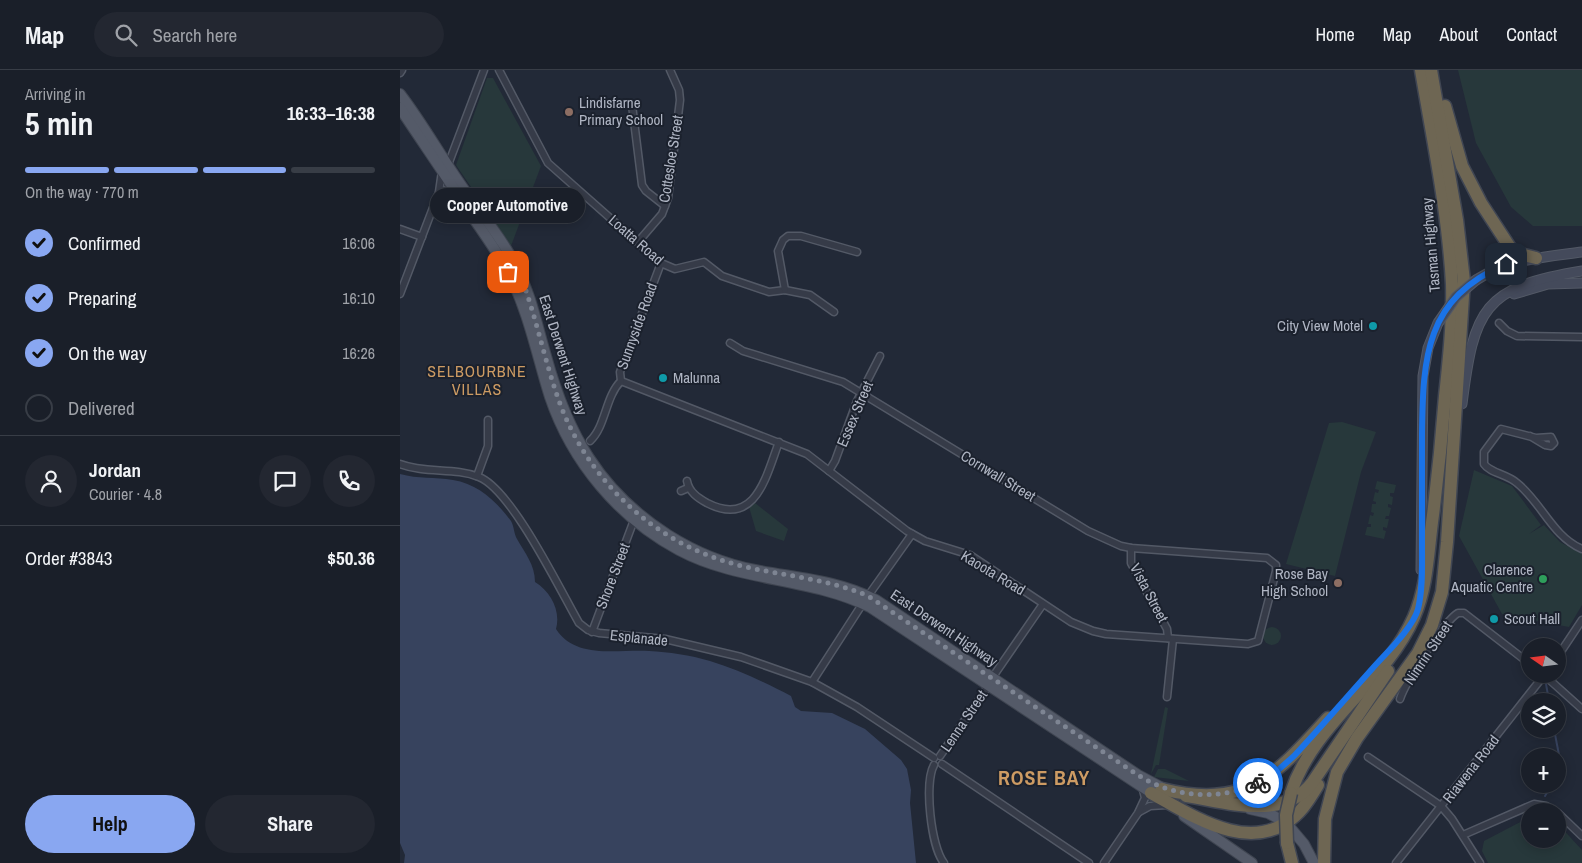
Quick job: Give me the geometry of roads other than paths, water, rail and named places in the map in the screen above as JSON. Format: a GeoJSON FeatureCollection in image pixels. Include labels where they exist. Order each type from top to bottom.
{"type":"FeatureCollection","features":[{"type":"Feature","properties":{"kind":"highway","name":"Tasman Highway"},"geometry":{"type":"LineString","coordinates":[[1186,796],[1265,806],[1287,802],[1308,788],[1416,627],[1425,606],[1430,580],[1451,334],[1451,279],[1444,198],[1422,70]]}},
{"type":"Feature","properties":{"kind":"highway","name":"Tasman Highway"},"geometry":{"type":"LineString","coordinates":[[1327,861],[1324,824],[1335,778],[1352,746],[1426,639],[1439,604],[1444,572],[1463,313],[1463,266],[1431,70]]}},
{"type":"Feature","properties":{"kind":"highway"},"geometry":{"type":"LineString","coordinates":[[1436,70],[1456,149],[1469,182],[1511,249],[1520,254],[1536,258]]}},
{"type":"Feature","properties":{"kind":"highway","name":"Tasman Highway"},"geometry":{"type":"LineString","coordinates":[[1292,863],[1287,843],[1286,816],[1297,775],[1312,751],[1395,650],[1416,613],[1424,582],[1438,479]]}},
{"type":"Feature","properties":{"kind":"highway"},"geometry":{"type":"LineString","coordinates":[[1157,791],[1222,794],[1249,787],[1271,776],[1302,747],[1384,656],[1416,613]]}},
{"type":"Feature","properties":{"kind":"highway"},"geometry":{"type":"LineString","coordinates":[[1157,791],[1226,830],[1248,834],[1274,830],[1299,813],[1351,737],[1388,690],[1394,687]]}},
{"type":"Feature","properties":{"kind":"main road","name":"East Derwent Highway"},"geometry":{"type":"LineString","coordinates":[[400,94],[445,168],[497,245],[530,301],[559,399],[570,426],[592,464],[628,505],[670,536],[716,559],[755,570],[828,582],[866,600],[1138,775],[1157,791],[1169,805],[1252,863]]}},
{"type":"Feature","properties":{"kind":"main road","name":"East Derwent Highway"},"geometry":{"type":"LineString","coordinates":[[400,108],[445,168],[456,192],[497,245]]}},
{"type":"Feature","properties":{"kind":"main road"},"geometry":{"type":"LineString","coordinates":[[1416,613],[1422,554],[1423,376],[1428,348],[1438,323],[1456,297],[1476,280],[1506,264],[1582,252]]}},
{"type":"Feature","properties":{"kind":"main road","name":"East Derwent Highway"},"geometry":{"type":"LineString","coordinates":[[512,269],[551,399],[566,434],[597,482],[634,520],[678,550],[714,566],[755,577],[866,600]]}},
{"type":"Feature","properties":{"kind":"main road"},"geometry":{"type":"LineString","coordinates":[[1471,342],[1483,316],[1494,303],[1509,291],[1537,279],[1582,270]]}},
{"type":"Feature","properties":{"kind":"main road"},"geometry":{"type":"LineString","coordinates":[[1471,342],[1490,312],[1514,294],[1548,284],[1582,284]]}},
{"type":"Feature","properties":{"kind":"main road","name":"Tasman Highway"},"geometry":{"type":"LineString","coordinates":[[1454,448],[1457,440],[1471,342]]}},
{"type":"Feature","properties":{"kind":"main road","name":"East Derwent Highway"},"geometry":{"type":"LineString","coordinates":[[990,681],[1139,785],[1157,791],[1253,809],[1285,823],[1304,844],[1314,863]]}},
{"type":"Feature","properties":{"kind":"street"},"geometry":{"type":"LineString","coordinates":[[400,294],[440,190],[445,168],[484,70]]}},
{"type":"Feature","properties":{"kind":"street","name":"Loatta Road"},"geometry":{"type":"LineString","coordinates":[[500,70],[548,163],[660,262],[675,269],[704,262],[729,279],[769,292],[785,290],[810,295],[834,312]]}},
{"type":"Feature","properties":{"kind":"street","name":"Cottesloe Street"},"geometry":{"type":"LineString","coordinates":[[638,242],[665,206],[680,100],[679,90],[670,70]]}},
{"type":"Feature","properties":{"kind":"street"},"geometry":{"type":"LineString","coordinates":[[632,106],[642,185],[646,192],[665,206]]}},
{"type":"Feature","properties":{"kind":"street"},"geometry":{"type":"LineString","coordinates":[[440,190],[456,192]]}},
{"type":"Feature","properties":{"kind":"street"},"geometry":{"type":"LineString","coordinates":[[400,229],[422,237]]}},
{"type":"Feature","properties":{"kind":"street"},"geometry":{"type":"LineString","coordinates":[[785,290],[778,251],[783,240],[788,236],[801,236],[856,252]]}},
{"type":"Feature","properties":{"kind":"street","name":"Sunnyside Road"},"geometry":{"type":"LineString","coordinates":[[590,441],[595,435],[614,388],[621,381],[620,372],[660,262]]}},
{"type":"Feature","properties":{"kind":"street"},"geometry":{"type":"LineString","coordinates":[[1498,322],[1507,331],[1517,336],[1560,338],[1582,336]]}},
{"type":"Feature","properties":{"kind":"street","name":"Cornwall Street"},"geometry":{"type":"LineString","coordinates":[[730,343],[743,351],[837,379],[1100,538],[1131,548],[1259,556],[1267,558],[1276,565]]}},
{"type":"Feature","properties":{"kind":"street","name":"Essex Street"},"geometry":{"type":"LineString","coordinates":[[829,471],[880,356]]}},
{"type":"Feature","properties":{"kind":"street","name":"Kaoota Road"},"geometry":{"type":"LineString","coordinates":[[621,381],[807,454],[912,534],[970,555],[1071,622],[1093,631],[1256,643],[1266,612],[1276,565]]}},
{"type":"Feature","properties":{"kind":"street"},"geometry":{"type":"LineString","coordinates":[[477,476],[488,446],[488,420]]}},
{"type":"Feature","properties":{"kind":"street"},"geometry":{"type":"LineString","coordinates":[[1530,436],[1505,428],[1498,430],[1484,452],[1484,464],[1490,470],[1502,473],[1516,482],[1534,499],[1560,535],[1582,550]]}},
{"type":"Feature","properties":{"kind":"street"},"geometry":{"type":"LineString","coordinates":[[680,491],[688,485],[703,501],[720,508],[735,509],[745,505],[755,499],[762,489],[779,442]]}},
{"type":"Feature","properties":{"kind":"street","name":"Esplanade"},"geometry":{"type":"LineString","coordinates":[[400,464],[426,471],[477,476],[492,485],[506,501],[579,623],[592,632],[674,641],[749,660],[812,682],[857,707],[936,760]]}},
{"type":"Feature","properties":{"kind":"street","name":"Shore Street"},"geometry":{"type":"LineString","coordinates":[[592,632],[634,520]]}},
{"type":"Feature","properties":{"kind":"street"},"geometry":{"type":"LineString","coordinates":[[812,682],[912,534]]}},
{"type":"Feature","properties":{"kind":"street","name":"Vista Street"},"geometry":{"type":"LineString","coordinates":[[1131,548],[1131,563],[1171,638]]}},
{"type":"Feature","properties":{"kind":"street","name":"Lenna Street"},"geometry":{"type":"LineString","coordinates":[[936,760],[1043,604]]}},
{"type":"Feature","properties":{"kind":"street","name":"Nimrin Street"},"geometry":{"type":"LineString","coordinates":[[1400,699],[1406,684],[1432,643],[1455,614],[1461,612],[1521,657]]}},
{"type":"Feature","properties":{"kind":"street"},"geometry":{"type":"LineString","coordinates":[[1566,644],[1582,620]]}},
{"type":"Feature","properties":{"kind":"street"},"geometry":{"type":"LineString","coordinates":[[1167,697],[1171,638]]}},
{"type":"Feature","properties":{"kind":"street","name":"Riawena Road"},"geometry":{"type":"LineString","coordinates":[[1396,863],[1537,683]]}},
{"type":"Feature","properties":{"kind":"street"},"geometry":{"type":"LineString","coordinates":[[1554,683],[1582,709]]}},
{"type":"Feature","properties":{"kind":"street"},"geometry":{"type":"LineString","coordinates":[[1368,757],[1441,806],[1463,835],[1480,863]]}},
{"type":"Feature","properties":{"kind":"street"},"geometry":{"type":"LineString","coordinates":[[944,863],[936,849],[929,798],[929,778],[936,760],[942,759],[942,764],[1089,863]]}},
{"type":"Feature","properties":{"kind":"street"},"geometry":{"type":"LineString","coordinates":[[1104,863],[1138,813],[1146,796],[1139,785]]}},
{"type":"Feature","properties":{"kind":"street"},"geometry":{"type":"LineString","coordinates":[[1138,813],[1150,806],[1169,805]]}},
{"type":"Feature","properties":{"kind":"street"},"geometry":{"type":"LineString","coordinates":[[1463,835],[1521,810]]}},
{"type":"Feature","properties":{"kind":"street"},"geometry":{"type":"LineString","coordinates":[[1566,821],[1582,836]]}},
{"type":"Feature","properties":{"kind":"water"},"geometry":{"type":"Polygon","coordinates":[[[400,474],[462,482],[478,489],[493,500],[511,521],[516,537],[531,565],[535,582],[546,591],[553,602],[557,615],[556,629],[564,639],[586,649],[598,651],[672,653],[710,661],[731,668],[791,696],[795,707],[801,711],[832,713],[865,729],[901,760],[907,769],[911,790],[910,803],[916,863],[404,863],[405,855],[400,843],[400,474]]]}},
{"type":"Feature","properties":{"kind":"waterway"},"geometry":{"type":"LineString","coordinates":[[1546,684],[1548,693]]}},
{"type":"Feature","properties":{"kind":"waterway"},"geometry":{"type":"LineString","coordinates":[[1556,738],[1558,748]]}},
{"type":"Feature","properties":{"kind":"place","name":"Lindisfarne Primary School"},"geometry":{"type":"Point","coordinates":[569,112]}},
{"type":"Feature","properties":{"kind":"place","name":"Cooper Automotive"},"geometry":{"type":"Point","coordinates":[508,272]}},
{"type":"Feature","properties":{"kind":"place","name":"City View Motel"},"geometry":{"type":"Point","coordinates":[1373,326]}},
{"type":"Feature","properties":{"kind":"place","name":"Malunna"},"geometry":{"type":"Point","coordinates":[663,378]}},
{"type":"Feature","properties":{"kind":"place","name":"Clarence Aquatic Centre"},"geometry":{"type":"Point","coordinates":[1543,579]}},
{"type":"Feature","properties":{"kind":"place","name":"Rose Bay High School"},"geometry":{"type":"Point","coordinates":[1338,583]}},
{"type":"Feature","properties":{"kind":"place","name":"Scout Hall"},"geometry":{"type":"Point","coordinates":[1494,619]}},
{"type":"Feature","properties":{"kind":"district","name":"SELBOURBNE VILLAS"},"geometry":{"type":"Point","coordinates":[477,380]}},
{"type":"Feature","properties":{"kind":"district","name":"ROSE BAY"},"geometry":{"type":"Point","coordinates":[1044,778]}}]}
